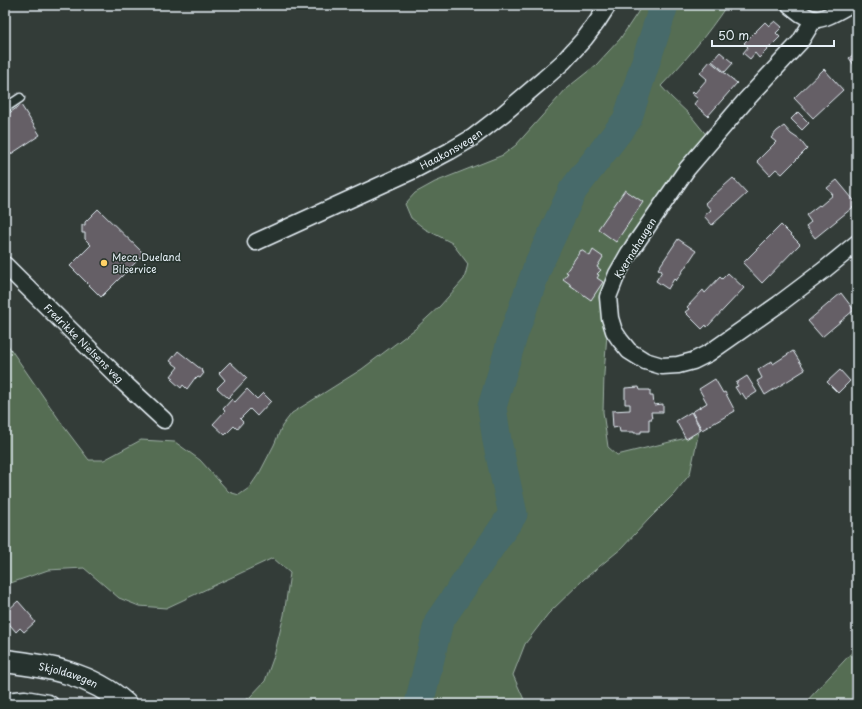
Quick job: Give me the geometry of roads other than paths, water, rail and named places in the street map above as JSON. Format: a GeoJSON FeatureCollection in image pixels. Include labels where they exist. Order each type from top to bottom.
{"type":"FeatureCollection","features":[{"type":"Feature","properties":{"kind":"main road","name":"Skjoldavegen"},"geometry":{"type":"LineString","coordinates":[[5,661],[32,664],[73,673],[100,686],[125,704]]}},
{"type":"Feature","properties":{"kind":"street","name":"Haakonsvegen"},"geometry":{"type":"LineString","coordinates":[[256,242],[414,170],[472,138],[544,80],[563,62],[585,38],[608,5]]}},
{"type":"Feature","properties":{"kind":"street"},"geometry":{"type":"LineString","coordinates":[[790,5],[801,14],[814,19],[826,16],[849,5]]}},
{"type":"Feature","properties":{"kind":"street","name":"Kvernahaugen"},"geometry":{"type":"LineString","coordinates":[[814,19],[800,42],[746,100],[687,169],[629,253],[617,274],[608,297],[610,318],[614,331],[629,351],[645,361],[662,366],[678,365],[693,361],[708,353],[779,304],[857,243]]}},
{"type":"Feature","properties":{"kind":"street","name":"Fredrikke Nielsens veg"},"geometry":{"type":"LineString","coordinates":[[5,265],[123,382],[164,420]]}},
{"type":"Feature","properties":{"kind":"street"},"geometry":{"type":"LineString","coordinates":[[5,701],[25,700],[50,704]]}},
{"type":"Feature","properties":{"kind":"lane"},"geometry":{"type":"LineString","coordinates":[[5,108],[20,98]]}},
{"type":"Feature","properties":{"kind":"waterway"},"geometry":{"type":"LineString","coordinates":[[419,704],[439,621],[513,514],[497,441],[492,407],[513,336],[539,263],[573,190],[627,120],[664,5]]}},
{"type":"Feature","properties":{"kind":"place","name":"Meca Dueland Bilservice"},"geometry":{"type":"Point","coordinates":[104,263]}}]}
